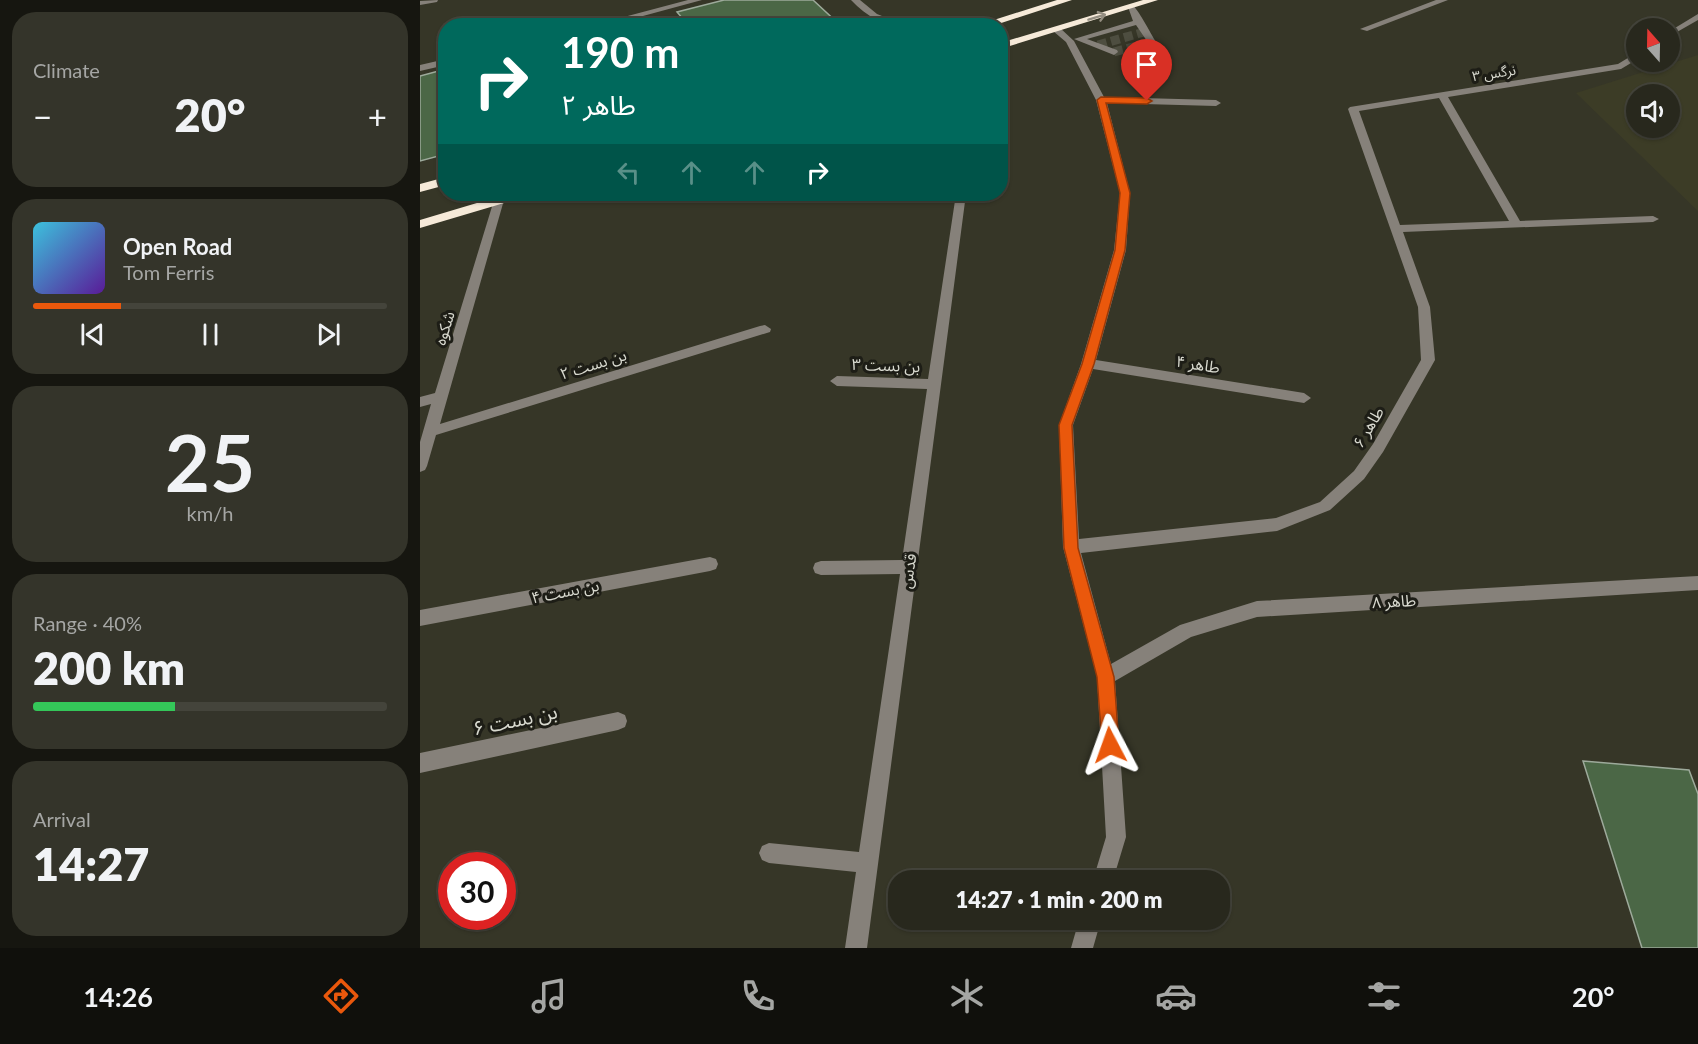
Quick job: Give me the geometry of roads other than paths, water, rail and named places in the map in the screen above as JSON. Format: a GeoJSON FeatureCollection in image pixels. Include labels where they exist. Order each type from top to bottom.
{"type":"FeatureCollection","features":[{"type":"Feature","properties":{"kind":"highway"},"geometry":{"type":"LineString","coordinates":[[1007,18],[1067,0]]}},
{"type":"Feature","properties":{"kind":"highway"},"geometry":{"type":"LineString","coordinates":[[1008,45],[1067,36],[1153,0]]}},
{"type":"Feature","properties":{"kind":"highway"},"geometry":{"type":"LineString","coordinates":[[420,188],[438,183]]}},
{"type":"Feature","properties":{"kind":"highway"},"geometry":{"type":"LineString","coordinates":[[420,224],[496,201]]}},
{"type":"Feature","properties":{"kind":"street"},"geometry":{"type":"LineString","coordinates":[[420,3],[434,0]]}},
{"type":"Feature","properties":{"kind":"street"},"geometry":{"type":"LineString","coordinates":[[626,18],[698,0]]}},
{"type":"Feature","properties":{"kind":"street"},"geometry":{"type":"LineString","coordinates":[[855,0],[880,18]]}},
{"type":"Feature","properties":{"kind":"street"},"geometry":{"type":"LineString","coordinates":[[1364,30],[1444,0]]}},
{"type":"Feature","properties":{"kind":"street"},"geometry":{"type":"LineString","coordinates":[[1132,7],[1138,22],[1152,42]]}},
{"type":"Feature","properties":{"kind":"street"},"geometry":{"type":"LineString","coordinates":[[1680,28],[1698,16]]}},
{"type":"Feature","properties":{"kind":"street"},"geometry":{"type":"LineString","coordinates":[[1067,36],[1138,22]]}},
{"type":"Feature","properties":{"kind":"street"},"geometry":{"type":"LineString","coordinates":[[1067,36],[1114,52]]}},
{"type":"Feature","properties":{"kind":"street"},"geometry":{"type":"LineString","coordinates":[[1067,36],[1101,100],[1125,193],[1120,250],[1088,364],[1066,425],[1071,548],[1106,677],[1116,837],[1105,870]]}},
{"type":"Feature","properties":{"kind":"street","name":"نرگس ۳"},"geometry":{"type":"LineString","coordinates":[[1353,109],[1621,66],[1626,63]]}},
{"type":"Feature","properties":{"kind":"street"},"geometry":{"type":"LineString","coordinates":[[420,68],[438,64]]}},
{"type":"Feature","properties":{"kind":"street"},"geometry":{"type":"LineString","coordinates":[[1442,95],[1516,224]]}},
{"type":"Feature","properties":{"kind":"street"},"geometry":{"type":"LineString","coordinates":[[1101,100],[1216,103]]}},
{"type":"Feature","properties":{"kind":"street","name":"طاهر ۶"},"geometry":{"type":"LineString","coordinates":[[1071,548],[1278,524],[1325,506],[1359,475],[1378,448],[1428,360],[1424,307],[1353,109]]}},
{"type":"Feature","properties":{"kind":"street","name":"شکوه"},"geometry":{"type":"LineString","coordinates":[[420,464],[499,201]]}},
{"type":"Feature","properties":{"kind":"street","name":"قدس"},"geometry":{"type":"LineString","coordinates":[[856,948],[959,201]]}},
{"type":"Feature","properties":{"kind":"street"},"geometry":{"type":"LineString","coordinates":[[1396,229],[1653,219]]}},
{"type":"Feature","properties":{"kind":"street","name":"بن بست ۲"},"geometry":{"type":"LineString","coordinates":[[430,432],[765,329]]}},
{"type":"Feature","properties":{"kind":"street","name":"طاهر ۴"},"geometry":{"type":"LineString","coordinates":[[1088,364],[1304,398]]}},
{"type":"Feature","properties":{"kind":"street","name":"بن بست ۳"},"geometry":{"type":"LineString","coordinates":[[837,381],[934,384]]}},
{"type":"Feature","properties":{"kind":"street"},"geometry":{"type":"LineString","coordinates":[[420,402],[441,396]]}},
{"type":"Feature","properties":{"kind":"street","name":"بن بست ۴"},"geometry":{"type":"LineString","coordinates":[[420,618],[710,564]]}},
{"type":"Feature","properties":{"kind":"street"},"geometry":{"type":"LineString","coordinates":[[821,568],[909,567]]}},
{"type":"Feature","properties":{"kind":"street","name":"طاهر ۸"},"geometry":{"type":"LineString","coordinates":[[1106,677],[1186,631],[1257,609],[1698,583]]}},
{"type":"Feature","properties":{"kind":"street","name":"بن بست ۶"},"geometry":{"type":"LineString","coordinates":[[420,763],[618,721]]}},
{"type":"Feature","properties":{"kind":"street"},"geometry":{"type":"LineString","coordinates":[[769,853],[868,863]]}},
{"type":"Feature","properties":{"kind":"street"},"geometry":{"type":"LineString","coordinates":[[1082,948],[1087,930]]}},
{"type":"Feature","properties":{"kind":"tunnel"},"geometry":{"type":"LineString","coordinates":[[1098,45],[1144,32]]}},
{"type":"Feature","properties":{"kind":"tunnel"},"geometry":{"type":"LineString","coordinates":[[1114,52],[1152,42]]}}]}
